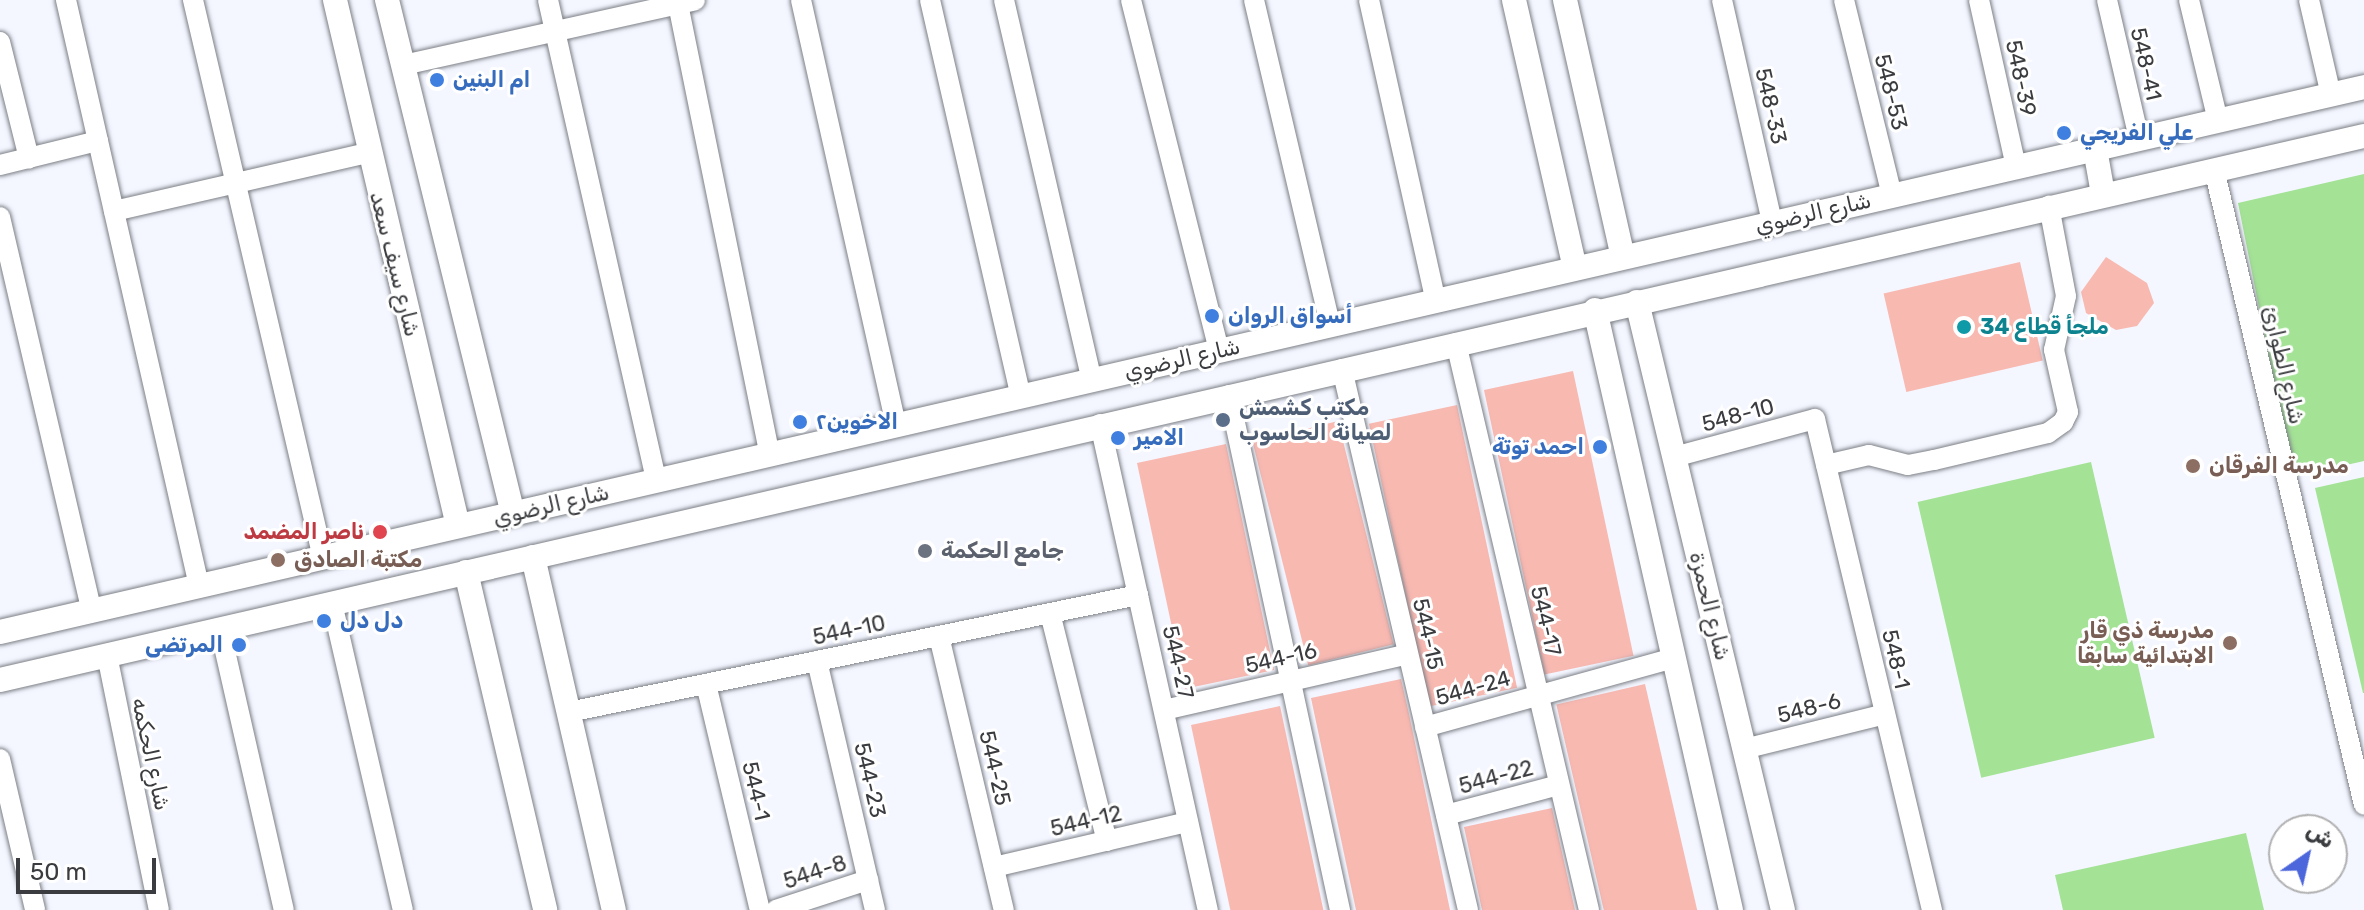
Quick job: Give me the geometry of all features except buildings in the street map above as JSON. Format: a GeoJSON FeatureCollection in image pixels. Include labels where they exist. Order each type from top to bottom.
{"type":"FeatureCollection","features":[{"type":"Feature","properties":{"kind":"street"},"geometry":{"type":"LineString","coordinates":[[66,0],[199,586]]}},
{"type":"Feature","properties":{"kind":"street"},"geometry":{"type":"LineString","coordinates":[[193,0],[323,558]]}},
{"type":"Feature","properties":{"kind":"street","name":"شارع سيف سعد"},"geometry":{"type":"LineString","coordinates":[[335,0],[368,153],[458,526]]}},
{"type":"Feature","properties":{"kind":"street"},"geometry":{"type":"LineString","coordinates":[[387,0],[513,514]]}},
{"type":"Feature","properties":{"kind":"street"},"geometry":{"type":"LineString","coordinates":[[548,0],[656,481]]}},
{"type":"Feature","properties":{"kind":"street"},"geometry":{"type":"LineString","coordinates":[[801,0],[896,426]]}},
{"type":"Feature","properties":{"kind":"street"},"geometry":{"type":"LineString","coordinates":[[930,0],[1012,399],[1015,444]]}},
{"type":"Feature","properties":{"kind":"street"},"geometry":{"type":"LineString","coordinates":[[1004,0],[1092,380]]}},
{"type":"Feature","properties":{"kind":"street"},"geometry":{"type":"LineString","coordinates":[[1131,0],[1219,351]]}},
{"type":"Feature","properties":{"kind":"street"},"geometry":{"type":"LineString","coordinates":[[1254,0],[1330,325]]}},
{"type":"Feature","properties":{"kind":"street"},"geometry":{"type":"LineString","coordinates":[[1369,0],[1436,301]]}},
{"type":"Feature","properties":{"kind":"street"},"geometry":{"type":"LineString","coordinates":[[1514,0],[1575,268]]}},
{"type":"Feature","properties":{"kind":"street"},"geometry":{"type":"LineString","coordinates":[[1565,0],[1623,257]]}},
{"type":"Feature","properties":{"kind":"street","name":"548-33"},"geometry":{"type":"LineString","coordinates":[[1722,0],[1772,222]]}},
{"type":"Feature","properties":{"kind":"street","name":"548-53"},"geometry":{"type":"LineString","coordinates":[[1844,0],[1892,195]]}},
{"type":"Feature","properties":{"kind":"street","name":"548-39"},"geometry":{"type":"LineString","coordinates":[[1979,0],[2016,167]]}},
{"type":"Feature","properties":{"kind":"street","name":"548-41"},"geometry":{"type":"LineString","coordinates":[[2107,0],[2139,139]]}},
{"type":"Feature","properties":{"kind":"street"},"geometry":{"type":"LineString","coordinates":[[2189,0],[2218,121]]}},
{"type":"Feature","properties":{"kind":"street"},"geometry":{"type":"LineString","coordinates":[[2309,0],[2331,95]]}},
{"type":"Feature","properties":{"kind":"street"},"geometry":{"type":"LineString","coordinates":[[403,65],[687,2],[770,455]]}},
{"type":"Feature","properties":{"kind":"street"},"geometry":{"type":"LineString","coordinates":[[0,42],[29,158]]}},
{"type":"Feature","properties":{"kind":"street","name":"شارع الرضوي"},"geometry":{"type":"LineString","coordinates":[[0,632],[2364,87]]}},
{"type":"Feature","properties":{"kind":"street","name":"شارع الرضوي"},"geometry":{"type":"LineString","coordinates":[[0,680],[1595,310],[2364,136]]}},
{"type":"Feature","properties":{"kind":"street"},"geometry":{"type":"LineString","coordinates":[[0,165],[98,141]]}},
{"type":"Feature","properties":{"kind":"street"},"geometry":{"type":"LineString","coordinates":[[2095,149],[2103,194]]}},
{"type":"Feature","properties":{"kind":"street"},"geometry":{"type":"LineString","coordinates":[[114,211],[235,179],[368,153]]}},
{"type":"Feature","properties":{"kind":"street","name":"شارع الطوارئ"},"geometry":{"type":"LineString","coordinates":[[2214,169],[2364,805]]}},
{"type":"Feature","properties":{"kind":"street"},"geometry":{"type":"LineString","coordinates":[[1826,465],[1869,455],[1908,465],[2048,433],[2063,422],[2068,412],[2054,350],[2066,296],[2049,206]]}},
{"type":"Feature","properties":{"kind":"street"},"geometry":{"type":"LineString","coordinates":[[0,217],[92,611]]}},
{"type":"Feature","properties":{"kind":"street","name":"شارع الحمزة"},"geometry":{"type":"LineString","coordinates":[[1637,302],[1783,910]]}},
{"type":"Feature","properties":{"kind":"street","name":"شارع الحمزة"},"geometry":{"type":"LineString","coordinates":[[1595,310],[1731,910]]}},
{"type":"Feature","properties":{"kind":"street","name":"544-17"},"geometry":{"type":"LineString","coordinates":[[1456,343],[1589,910]]}},
{"type":"Feature","properties":{"kind":"street","name":"544-15"},"geometry":{"type":"LineString","coordinates":[[1342,369],[1468,910]]}},
{"type":"Feature","properties":{"kind":"street"},"geometry":{"type":"LineString","coordinates":[[1229,395],[1340,910]]}},
{"type":"Feature","properties":{"kind":"street","name":"548-1"},"geometry":{"type":"LineString","coordinates":[[1815,419],[1932,910]]}},
{"type":"Feature","properties":{"kind":"street","name":"548-10"},"geometry":{"type":"LineString","coordinates":[[1674,457],[1815,419]]}},
{"type":"Feature","properties":{"kind":"street","name":"544-27"},"geometry":{"type":"LineString","coordinates":[[1100,424],[1208,910]]}},
{"type":"Feature","properties":{"kind":"street"},"geometry":{"type":"LineString","coordinates":[[533,557],[614,910]]}},
{"type":"Feature","properties":{"kind":"street"},"geometry":{"type":"LineString","coordinates":[[466,572],[545,910]]}},
{"type":"Feature","properties":{"kind":"street","name":"544-10"},"geometry":{"type":"LineString","coordinates":[[569,712],[1138,595]]}},
{"type":"Feature","properties":{"kind":"street"},"geometry":{"type":"LineString","coordinates":[[332,603],[403,910]]}},
{"type":"Feature","properties":{"kind":"street"},"geometry":{"type":"LineString","coordinates":[[1050,613],[1107,841]]}},
{"type":"Feature","properties":{"kind":"street"},"geometry":{"type":"LineString","coordinates":[[220,629],[284,910]]}},
{"type":"Feature","properties":{"kind":"street","name":"544-25"},"geometry":{"type":"LineString","coordinates":[[939,636],[1004,910]]}},
{"type":"Feature","properties":{"kind":"street","name":"544-16"},"geometry":{"type":"LineString","coordinates":[[1164,710],[1408,654]]}},
{"type":"Feature","properties":{"kind":"street","name":"شارع الحكمه"},"geometry":{"type":"LineString","coordinates":[[107,655],[159,910]]}},
{"type":"Feature","properties":{"kind":"street","name":"544-24"},"geometry":{"type":"LineString","coordinates":[[1425,727],[1673,658]]}},
{"type":"Feature","properties":{"kind":"street","name":"544-23"},"geometry":{"type":"LineString","coordinates":[[817,661],[875,910]]}},
{"type":"Feature","properties":{"kind":"street","name":"544-1"},"geometry":{"type":"LineString","coordinates":[[706,684],[760,910]]}},
{"type":"Feature","properties":{"kind":"street","name":"548-6"},"geometry":{"type":"LineString","coordinates":[[1744,749],[1885,714]]}},
{"type":"Feature","properties":{"kind":"street"},"geometry":{"type":"LineString","coordinates":[[0,759],[10,848],[35,910]]}},
{"type":"Feature","properties":{"kind":"street","name":"544-22"},"geometry":{"type":"LineString","coordinates":[[1446,815],[1559,785]]}},
{"type":"Feature","properties":{"kind":"street","name":"544-12"},"geometry":{"type":"LineString","coordinates":[[994,867],[1188,822]]}},
{"type":"Feature","properties":{"kind":"street","name":"544-8"},"geometry":{"type":"LineString","coordinates":[[776,910],[868,880]]}},
{"type":"Feature","properties":{"kind":"green space"},"geometry":{"type":"Polygon","coordinates":[[[2364,174],[2364,461],[2293,477],[2238,203],[2364,174]]]}},
{"type":"Feature","properties":{"kind":"green space"},"geometry":{"type":"Polygon","coordinates":[[[2091,462],[2155,738],[1981,778],[1918,502],[2091,462]]]}},
{"type":"Feature","properties":{"kind":"green space"},"geometry":{"type":"Polygon","coordinates":[[[2364,477],[2364,693],[2363,693],[2315,488],[2364,477]]]}},
{"type":"Feature","properties":{"kind":"green space"},"geometry":{"type":"Polygon","coordinates":[[[2246,833],[2264,910],[2063,910],[2055,875],[2246,833]]]}},
{"type":"Feature","properties":{"kind":"place","name":"ام البنين"},"geometry":{"type":"Point","coordinates":[437,80]}},
{"type":"Feature","properties":{"kind":"place","name":"علي الفريجي"},"geometry":{"type":"Point","coordinates":[2064,133]}},
{"type":"Feature","properties":{"kind":"place","name":"أسواق الروان"},"geometry":{"type":"Point","coordinates":[1212,316]}},
{"type":"Feature","properties":{"kind":"place","name":"ملجأ قطاع 34"},"geometry":{"type":"Point","coordinates":[1964,327]}},
{"type":"Feature","properties":{"kind":"place","name":"مكتب كشمش لصيانة الحاسوب"},"geometry":{"type":"Point","coordinates":[1223,420]}},
{"type":"Feature","properties":{"kind":"place","name":"الاخوين٢"},"geometry":{"type":"Point","coordinates":[800,422]}},
{"type":"Feature","properties":{"kind":"place","name":"الامير"},"geometry":{"type":"Point","coordinates":[1118,438]}},
{"type":"Feature","properties":{"kind":"place","name":"احمد توتة"},"geometry":{"type":"Point","coordinates":[1600,447]}},
{"type":"Feature","properties":{"kind":"place","name":"مدرسة الفرقان"},"geometry":{"type":"Point","coordinates":[2193,466]}},
{"type":"Feature","properties":{"kind":"place","name":"ناصر المضمد"},"geometry":{"type":"Point","coordinates":[380,532]}},
{"type":"Feature","properties":{"kind":"place","name":"جامع الحكمة"},"geometry":{"type":"Point","coordinates":[925,551]}},
{"type":"Feature","properties":{"kind":"place","name":"مكتبة الصادق"},"geometry":{"type":"Point","coordinates":[278,560]}},
{"type":"Feature","properties":{"kind":"place","name":"دل دل"},"geometry":{"type":"Point","coordinates":[324,621]}},
{"type":"Feature","properties":{"kind":"place","name":"مدرسة ذي قار الابتدائية سابقا"},"geometry":{"type":"Point","coordinates":[2230,643]}},
{"type":"Feature","properties":{"kind":"place","name":"المرتضى"},"geometry":{"type":"Point","coordinates":[239,645]}}]}
